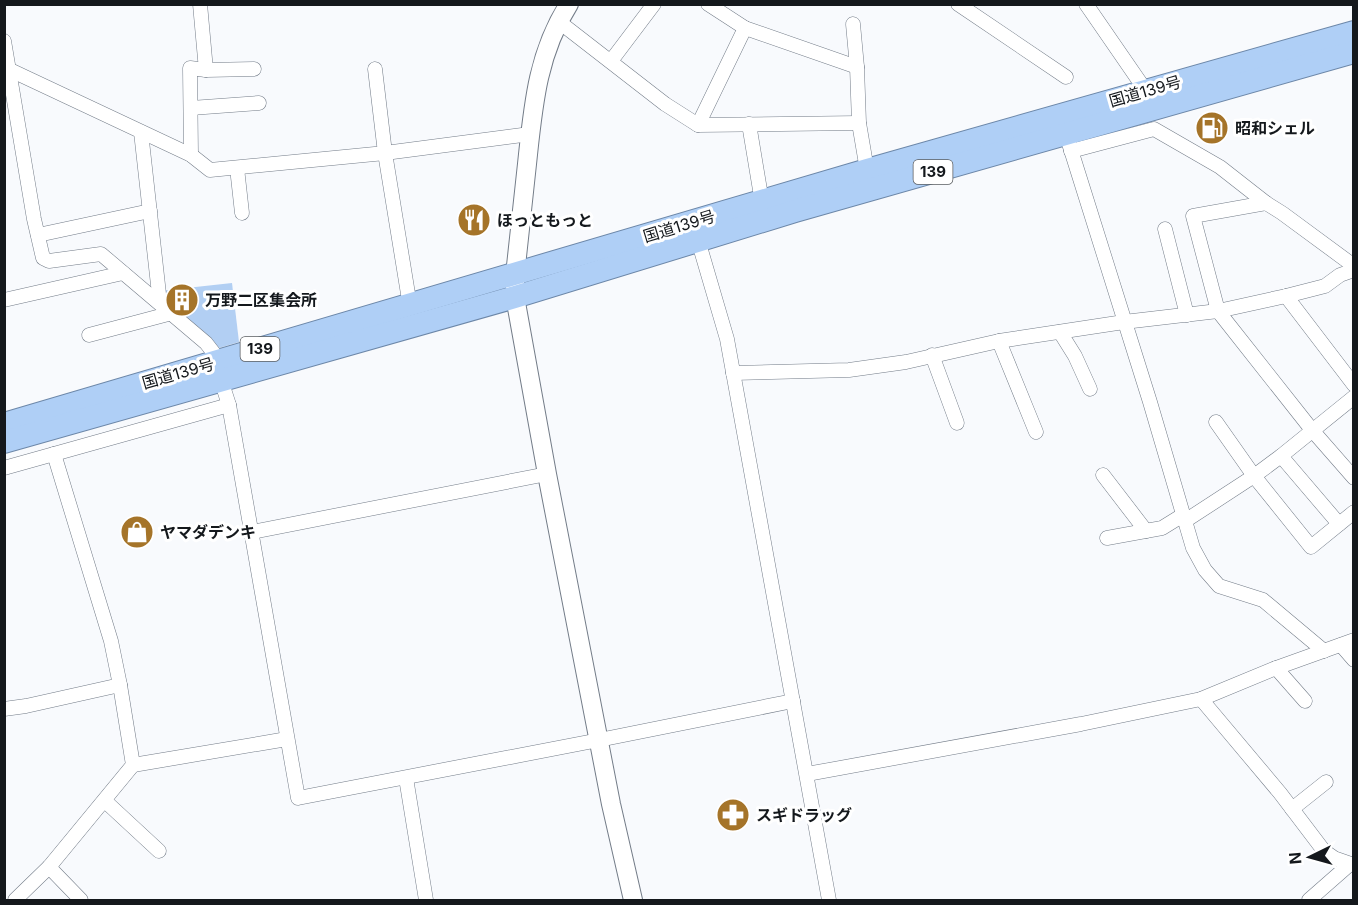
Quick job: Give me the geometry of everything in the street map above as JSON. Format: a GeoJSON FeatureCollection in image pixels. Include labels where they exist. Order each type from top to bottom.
{"type":"FeatureCollection","features":[{"type":"Feature","properties":{"kind":"highway","name":"国道139号"},"geometry":{"type":"LineString","coordinates":[[4,442],[98,416],[221,370],[410,306],[515,286],[762,202],[867,170],[1353,32]]}},
{"type":"Feature","properties":{"kind":"highway","name":"国道139号"},"geometry":{"type":"LineString","coordinates":[[4,424],[221,370],[515,286],[1069,143],[1353,52]]}},
{"type":"Feature","properties":{"kind":"street"},"geometry":{"type":"LineString","coordinates":[[200,4],[206,70]]}},
{"type":"Feature","properties":{"kind":"street"},"geometry":{"type":"LineString","coordinates":[[569,4],[558,21],[545,52],[537,80],[515,286],[547,474],[611,804],[633,900]]}},
{"type":"Feature","properties":{"kind":"street"},"geometry":{"type":"LineString","coordinates":[[611,61],[654,4]]}},
{"type":"Feature","properties":{"kind":"street"},"geometry":{"type":"LineString","coordinates":[[708,4],[746,28],[857,67]]}},
{"type":"Feature","properties":{"kind":"street"},"geometry":{"type":"LineString","coordinates":[[958,4],[1066,77]]}},
{"type":"Feature","properties":{"kind":"street"},"geometry":{"type":"LineString","coordinates":[[1086,4],[1146,91]]}},
{"type":"Feature","properties":{"kind":"street"},"geometry":{"type":"LineString","coordinates":[[558,21],[665,104],[698,125],[859,123]]}},
{"type":"Feature","properties":{"kind":"street"},"geometry":{"type":"LineString","coordinates":[[853,24],[859,123],[867,170]]}},
{"type":"Feature","properties":{"kind":"street"},"geometry":{"type":"LineString","coordinates":[[698,125],[746,28]]}},
{"type":"Feature","properties":{"kind":"street"},"geometry":{"type":"LineString","coordinates":[[4,41],[43,258],[49,261],[101,254],[206,343],[221,370],[252,532],[298,798],[793,701]]}},
{"type":"Feature","properties":{"kind":"street"},"geometry":{"type":"LineString","coordinates":[[190,155],[190,68],[254,69]]}},
{"type":"Feature","properties":{"kind":"street"},"geometry":{"type":"LineString","coordinates":[[8,69],[190,155],[210,170],[385,153],[530,134]]}},
{"type":"Feature","properties":{"kind":"street"},"geometry":{"type":"LineString","coordinates":[[375,69],[385,153],[410,306]]}},
{"type":"Feature","properties":{"kind":"street"},"geometry":{"type":"LineString","coordinates":[[191,108],[259,103]]}},
{"type":"Feature","properties":{"kind":"street"},"geometry":{"type":"LineString","coordinates":[[749,124],[762,202]]}},
{"type":"Feature","properties":{"kind":"street"},"geometry":{"type":"LineString","coordinates":[[733,373],[849,370],[906,362],[999,341],[1124,322],[1218,311],[1324,286],[1353,268],[1220,167],[1154,129],[1069,143],[1124,322],[1150,402],[1193,548],[1205,570],[1219,586],[1263,600],[1324,651]]}},
{"type":"Feature","properties":{"kind":"street"},"geometry":{"type":"LineString","coordinates":[[141,132],[160,303]]}},
{"type":"Feature","properties":{"kind":"street"},"geometry":{"type":"LineString","coordinates":[[237,168],[242,213]]}},
{"type":"Feature","properties":{"kind":"street"},"geometry":{"type":"LineString","coordinates":[[1266,203],[1193,216],[1218,311],[1353,478]]}},
{"type":"Feature","properties":{"kind":"street"},"geometry":{"type":"LineString","coordinates":[[38,235],[150,211]]}},
{"type":"Feature","properties":{"kind":"street"},"geometry":{"type":"LineString","coordinates":[[1165,229],[1187,315]]}},
{"type":"Feature","properties":{"kind":"street"},"geometry":{"type":"LineString","coordinates":[[698,240],[727,339],[829,900]]}},
{"type":"Feature","properties":{"kind":"street"},"geometry":{"type":"LineString","coordinates":[[4,300],[123,273]]}},
{"type":"Feature","properties":{"kind":"street"},"geometry":{"type":"LineString","coordinates":[[1286,296],[1353,385]]}},
{"type":"Feature","properties":{"kind":"street"},"geometry":{"type":"LineString","coordinates":[[89,335],[172,313]]}},
{"type":"Feature","properties":{"kind":"street"},"geometry":{"type":"LineString","coordinates":[[1060,332],[1075,356],[1090,389]]}},
{"type":"Feature","properties":{"kind":"street"},"geometry":{"type":"LineString","coordinates":[[999,341],[1036,432]]}},
{"type":"Feature","properties":{"kind":"street"},"geometry":{"type":"LineString","coordinates":[[932,355],[957,423]]}},
{"type":"Feature","properties":{"kind":"street"},"geometry":{"type":"LineString","coordinates":[[1107,538],[1162,528],[1184,518],[1254,476],[1353,397]]}},
{"type":"Feature","properties":{"kind":"street"},"geometry":{"type":"LineString","coordinates":[[4,468],[229,405]]}},
{"type":"Feature","properties":{"kind":"street"},"geometry":{"type":"LineString","coordinates":[[98,416],[106,439]]}},
{"type":"Feature","properties":{"kind":"street"},"geometry":{"type":"LineString","coordinates":[[1216,422],[1254,476],[1311,547],[1353,512]]}},
{"type":"Feature","properties":{"kind":"street"},"geometry":{"type":"LineString","coordinates":[[54,454],[111,641],[133,765]]}},
{"type":"Feature","properties":{"kind":"street"},"geometry":{"type":"LineString","coordinates":[[1281,456],[1339,524]]}},
{"type":"Feature","properties":{"kind":"street"},"geometry":{"type":"LineString","coordinates":[[252,532],[547,474]]}},
{"type":"Feature","properties":{"kind":"street"},"geometry":{"type":"LineString","coordinates":[[1103,475],[1146,531]]}},
{"type":"Feature","properties":{"kind":"street"},"geometry":{"type":"LineString","coordinates":[[807,774],[1081,724],[1201,699],[1347,642],[1353,660]]}},
{"type":"Feature","properties":{"kind":"street"},"geometry":{"type":"LineString","coordinates":[[1276,668],[1305,701]]}},
{"type":"Feature","properties":{"kind":"street"},"geometry":{"type":"LineString","coordinates":[[4,709],[120,685]]}},
{"type":"Feature","properties":{"kind":"street"},"geometry":{"type":"LineString","coordinates":[[1201,699],[1292,808],[1324,851],[1334,858],[1352,864]]}},
{"type":"Feature","properties":{"kind":"street"},"geometry":{"type":"LineString","coordinates":[[15,900],[49,867],[133,765],[287,739]]}},
{"type":"Feature","properties":{"kind":"street"},"geometry":{"type":"LineString","coordinates":[[406,777],[426,900]]}},
{"type":"Feature","properties":{"kind":"street"},"geometry":{"type":"LineString","coordinates":[[1292,808],[1326,782]]}},
{"type":"Feature","properties":{"kind":"street"},"geometry":{"type":"LineString","coordinates":[[105,801],[159,851]]}},
{"type":"Feature","properties":{"kind":"street"},"geometry":{"type":"LineString","coordinates":[[1310,900],[1352,864]]}},
{"type":"Feature","properties":{"kind":"street"},"geometry":{"type":"LineString","coordinates":[[49,867],[81,900]]}},
{"type":"Feature","properties":{"kind":"shaded area"},"geometry":{"type":"Polygon","coordinates":[[[232,283],[239,342],[212,350],[160,303],[159,291],[232,283]]]}},
{"type":"Feature","properties":{"kind":"place","name":"昭和シェル"},"geometry":{"type":"Point","coordinates":[1212,128]}},
{"type":"Feature","properties":{"kind":"place","name":"ほっともっと"},"geometry":{"type":"Point","coordinates":[474,220]}},
{"type":"Feature","properties":{"kind":"place","name":"万野二区集会所"},"geometry":{"type":"Point","coordinates":[182,300]}},
{"type":"Feature","properties":{"kind":"place","name":"ヤマダデンキ"},"geometry":{"type":"Point","coordinates":[137,532]}},
{"type":"Feature","properties":{"kind":"place","name":"スギドラッグ"},"geometry":{"type":"Point","coordinates":[733,815]}}]}
